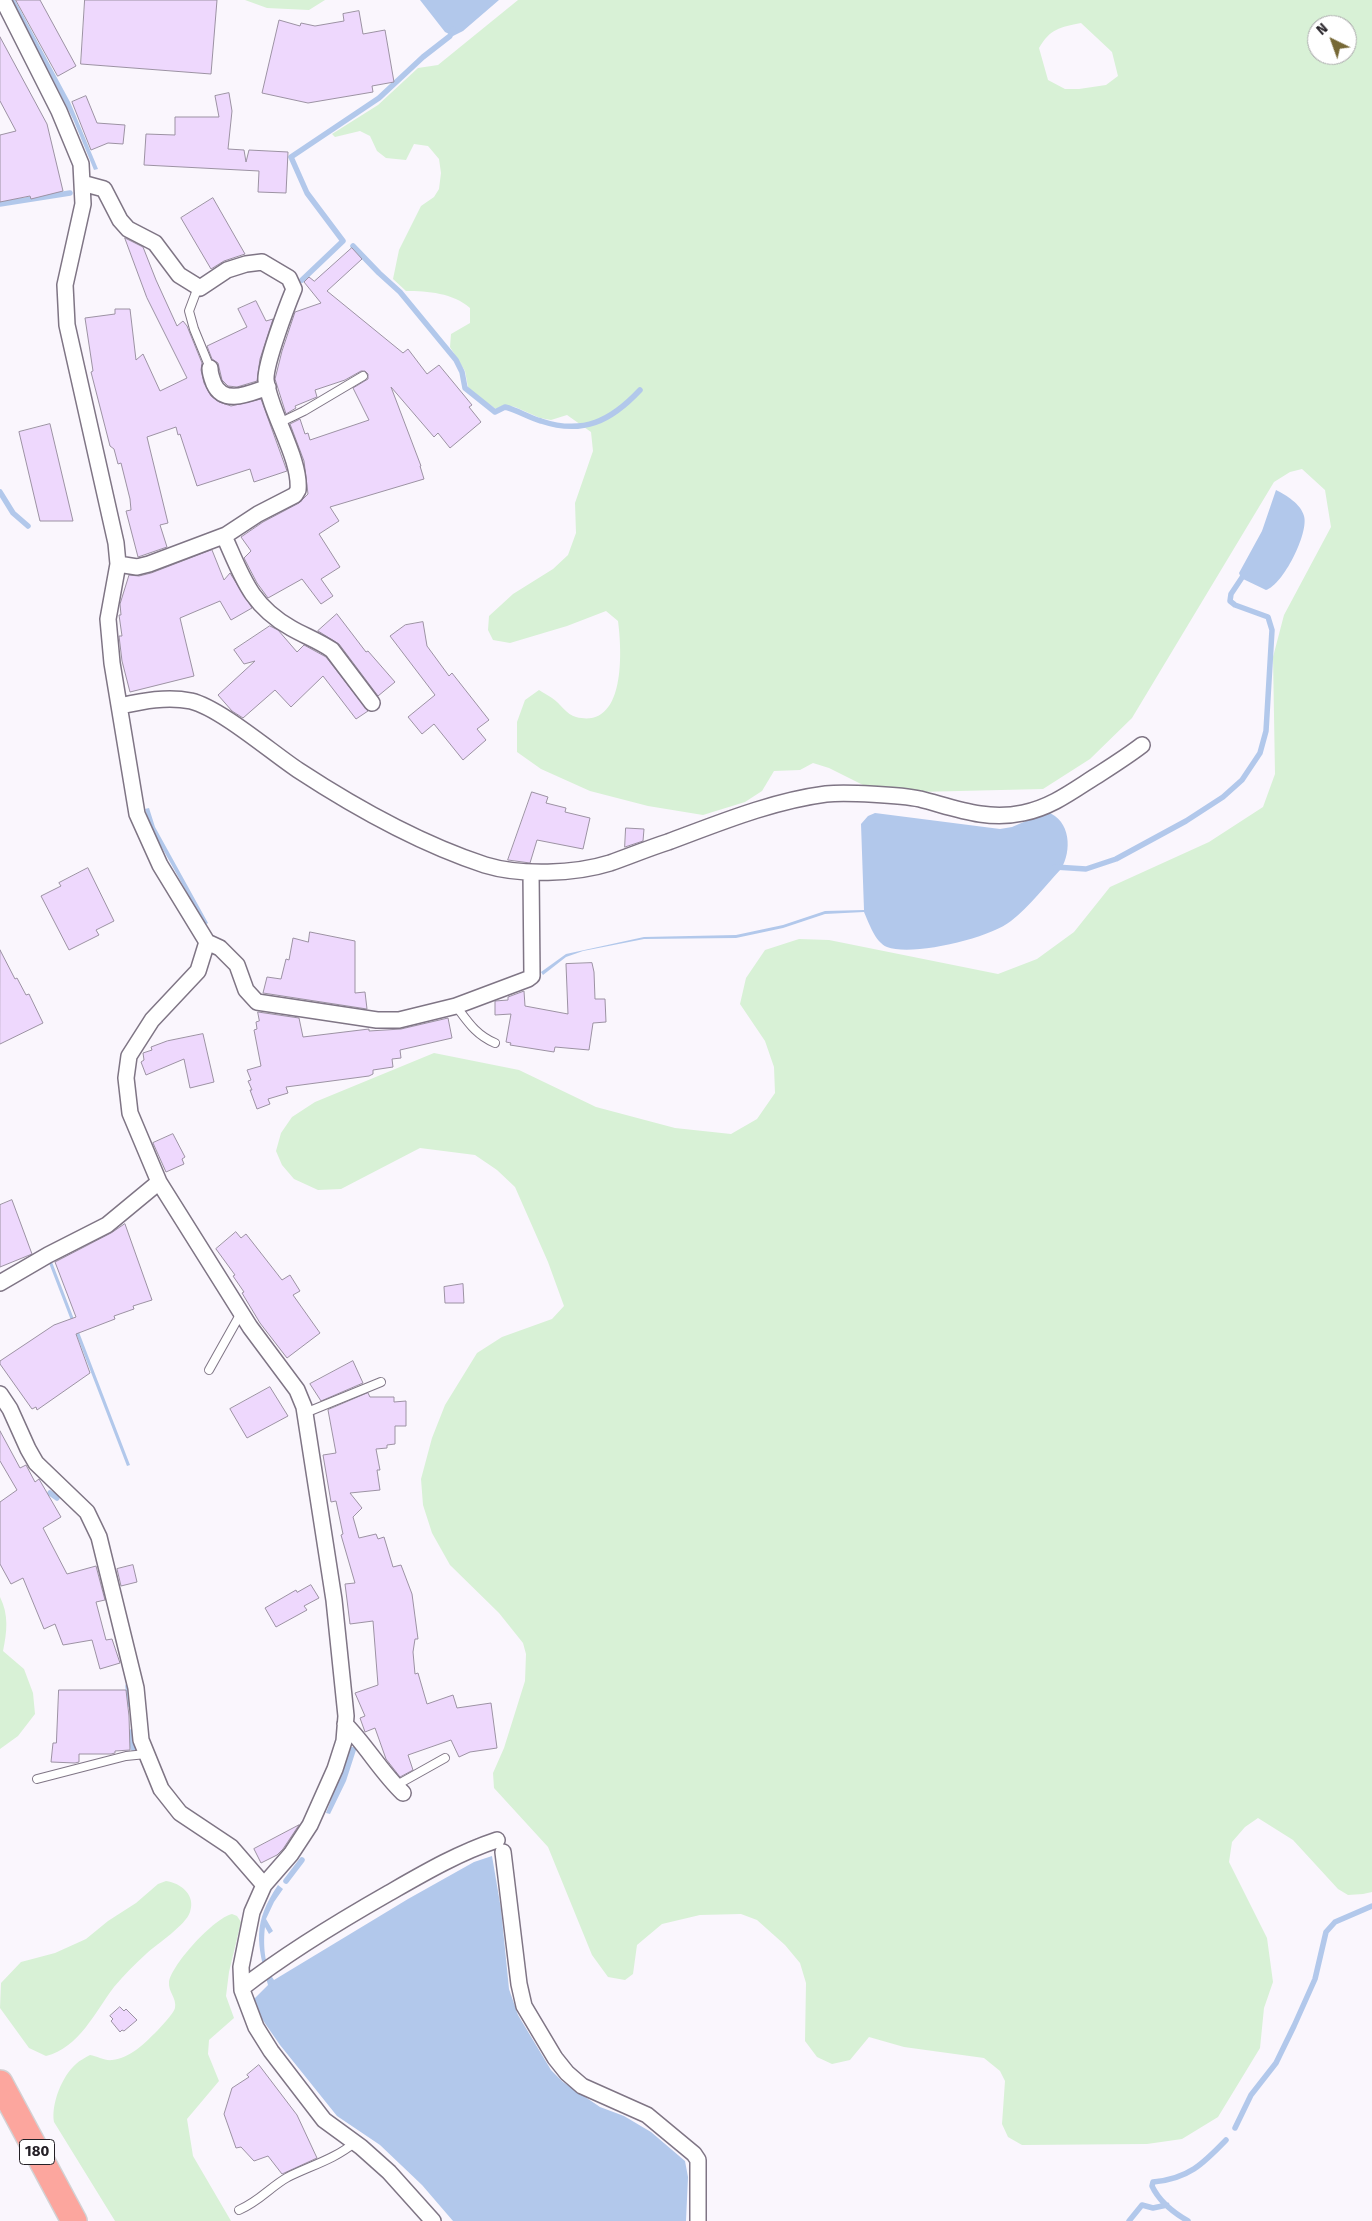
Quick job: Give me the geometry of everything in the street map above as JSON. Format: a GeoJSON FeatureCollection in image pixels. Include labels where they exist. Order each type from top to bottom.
{"type":"FeatureCollection","features":[{"type":"Feature","properties":{"kind":"highway","name":"180"},"geometry":{"type":"LineString","coordinates":[[0,2083],[74,2221]]}},
{"type":"Feature","properties":{"kind":"street"},"geometry":{"type":"LineString","coordinates":[[3,0],[59,111],[81,164],[83,204],[65,285],[68,325],[114,531],[118,564],[108,619],[112,663],[133,795],[143,829],[160,865],[207,942],[220,948],[236,965],[251,998],[263,1004],[368,1019],[392,1020],[430,1014],[456,1006],[532,976],[531,872]]}},
{"type":"Feature","properties":{"kind":"street"},"geometry":{"type":"LineString","coordinates":[[82,184],[104,190],[120,220],[128,229],[155,243],[178,275],[198,288],[227,270],[246,264],[262,262],[289,278],[294,289],[284,312],[266,378],[294,465],[298,490],[295,495],[258,514],[224,536],[149,564],[137,567],[118,564]]}},
{"type":"Feature","properties":{"kind":"street"},"geometry":{"type":"LineString","coordinates":[[210,368],[218,392],[225,396],[249,394],[268,387]]}},
{"type":"Feature","properties":{"kind":"street"},"geometry":{"type":"LineString","coordinates":[[224,536],[243,581],[260,605],[290,627],[332,650],[372,703]]}},
{"type":"Feature","properties":{"kind":"street"},"geometry":{"type":"LineString","coordinates":[[120,706],[149,700],[176,699],[193,702],[213,712],[297,770],[375,818],[485,865],[509,871],[531,872],[559,872],[608,864],[762,808],[828,794],[916,798],[980,815],[1001,817],[1022,813],[1060,800],[1142,745]]}},
{"type":"Feature","properties":{"kind":"street"},"geometry":{"type":"LineString","coordinates":[[207,942],[198,971],[142,1032],[130,1056],[127,1068],[127,1095],[130,1114],[159,1182],[241,1313],[297,1390],[305,1412],[334,1600],[345,1724],[344,1741],[310,1825],[292,1854],[264,1884],[252,1912],[241,1967],[242,1988],[256,2027],[271,2051],[324,2120],[388,2172],[433,2221]]}},
{"type":"Feature","properties":{"kind":"street"},"geometry":{"type":"LineString","coordinates":[[0,1283],[48,1255],[107,1225],[159,1182]]}},
{"type":"Feature","properties":{"kind":"street"},"geometry":{"type":"LineString","coordinates":[[0,1394],[10,1409],[36,1463],[87,1512],[100,1538],[136,1688],[141,1740],[161,1789],[170,1802],[195,1824],[231,1847],[264,1884]]}},
{"type":"Feature","properties":{"kind":"street"},"geometry":{"type":"LineString","coordinates":[[345,1724],[399,1789]]}},
{"type":"Feature","properties":{"kind":"street"},"geometry":{"type":"LineString","coordinates":[[242,1988],[266,1969],[337,1923],[446,1860],[476,1847],[500,1846],[519,1984],[524,2006],[566,2073],[582,2086],[647,2114],[694,2154],[698,2160],[698,2221]]}},
{"type":"Feature","properties":{"kind":"lane"},"geometry":{"type":"LineString","coordinates":[[198,288],[189,311],[194,329],[210,368]]}},
{"type":"Feature","properties":{"kind":"lane"},"geometry":{"type":"LineString","coordinates":[[279,423],[304,411],[363,376]]}},
{"type":"Feature","properties":{"kind":"lane"},"geometry":{"type":"LineString","coordinates":[[456,1006],[471,1027],[483,1038],[495,1043]]}},
{"type":"Feature","properties":{"kind":"lane"},"geometry":{"type":"LineString","coordinates":[[210,1370],[241,1313]]}},
{"type":"Feature","properties":{"kind":"lane"},"geometry":{"type":"LineString","coordinates":[[305,1412],[381,1382]]}},
{"type":"Feature","properties":{"kind":"lane"},"geometry":{"type":"LineString","coordinates":[[37,1779],[126,1756],[146,1754]]}},
{"type":"Feature","properties":{"kind":"lane"},"geometry":{"type":"LineString","coordinates":[[399,1789],[445,1758]]}},
{"type":"Feature","properties":{"kind":"lane"},"geometry":{"type":"LineString","coordinates":[[239,2210],[254,2204],[288,2178],[333,2157],[354,2143]]}},
{"type":"Feature","properties":{"kind":"green space"},"geometry":{"type":"Polygon","coordinates":[[[245,0],[325,0],[309,10],[267,8],[245,0]]]}},
{"type":"Feature","properties":{"kind":"green space"},"geometry":{"type":"Polygon","coordinates":[[[518,0],[1372,0],[1372,1892],[1348,1895],[1338,1889],[1293,1840],[1258,1818],[1245,1827],[1232,1842],[1229,1862],[1267,1938],[1273,1982],[1264,2008],[1260,2048],[1218,2117],[1182,2139],[1147,2144],[1022,2145],[1008,2137],[1002,2124],[1005,2081],[1000,2071],[984,2058],[904,2047],[869,2037],[850,2060],[832,2064],[817,2057],[805,2041],[806,1983],[800,1963],[785,1945],[757,1920],[741,1914],[700,1915],[662,1924],[637,1945],[633,1974],[625,1980],[608,1977],[592,1955],[548,1847],[494,1788],[493,1773],[504,1748],[525,1681],[526,1654],[523,1643],[499,1613],[450,1565],[432,1533],[423,1505],[421,1479],[432,1438],[445,1405],[477,1353],[502,1337],[552,1319],[564,1306],[548,1262],[515,1187],[497,1170],[475,1155],[420,1148],[341,1189],[318,1190],[294,1179],[282,1165],[276,1151],[281,1133],[292,1117],[315,1102],[434,1053],[519,1070],[596,1107],[675,1128],[731,1134],[757,1119],[775,1093],[774,1067],[765,1041],[740,1004],[746,978],[765,950],[799,939],[829,940],[998,974],[1037,959],[1074,932],[1110,887],[1209,842],[1263,807],[1275,774],[1273,657],[1284,615],[1331,527],[1325,490],[1302,469],[1290,472],[1274,482],[1132,718],[1090,759],[1043,789],[917,792],[871,789],[829,768],[813,763],[800,770],[774,771],[762,791],[745,802],[703,815],[648,806],[590,791],[541,769],[517,752],[517,722],[525,700],[539,690],[576,717],[592,718],[604,712],[612,700],[620,668],[618,621],[606,611],[567,626],[510,643],[493,640],[488,630],[489,616],[513,594],[553,569],[568,555],[576,533],[575,503],[593,451],[591,432],[567,415],[551,420],[540,418],[515,407],[504,405],[496,409],[476,395],[468,387],[465,371],[450,347],[451,334],[470,323],[470,308],[448,296],[431,292],[406,291],[393,279],[399,250],[421,206],[434,197],[439,189],[441,173],[439,159],[428,146],[414,144],[406,160],[386,158],[377,151],[370,136],[360,131],[335,137],[332,134],[378,105],[418,68],[438,65],[518,0]],[[1081,23],[1056,30],[1047,37],[1039,48],[1048,80],[1065,89],[1106,85],[1118,76],[1112,52],[1081,23]]]}},
{"type":"Feature","properties":{"kind":"green space"},"geometry":{"type":"Polygon","coordinates":[[[0,1597],[5,1610],[6,1624],[3,1651],[24,1669],[33,1693],[35,1714],[18,1736],[0,1749],[0,1597]]]}},
{"type":"Feature","properties":{"kind":"green space"},"geometry":{"type":"Polygon","coordinates":[[[166,1881],[182,1887],[189,1895],[191,1900],[190,1912],[183,1923],[146,1954],[126,1974],[114,1987],[85,2028],[68,2045],[58,2052],[46,2056],[29,2048],[0,2008],[1,1983],[21,1962],[55,1953],[86,1939],[108,1921],[136,1903],[158,1884],[166,1881]]]}},
{"type":"Feature","properties":{"kind":"green space"},"geometry":{"type":"Polygon","coordinates":[[[232,1914],[237,1916],[241,1922],[229,1972],[226,1996],[234,2018],[209,2040],[208,2054],[219,2081],[187,2119],[193,2156],[231,2221],[115,2221],[54,2122],[54,2107],[62,2083],[71,2069],[90,2055],[109,2060],[122,2058],[140,2047],[158,2030],[175,2008],[175,2001],[169,1982],[178,1964],[205,1933],[224,1917],[232,1914]]]}},
{"type":"Feature","properties":{"kind":"water"},"geometry":{"type":"Polygon","coordinates":[[[12,0],[15,0],[70,102],[98,169],[94,170],[73,119],[12,0]]]}},
{"type":"Feature","properties":{"kind":"water"},"geometry":{"type":"Polygon","coordinates":[[[420,0],[499,0],[463,31],[453,36],[445,32],[420,0]]]}},
{"type":"Feature","properties":{"kind":"water"},"geometry":{"type":"Polygon","coordinates":[[[1276,490],[1288,497],[1300,508],[1305,524],[1299,546],[1287,569],[1273,586],[1266,590],[1241,578],[1239,573],[1262,531],[1276,490]]]}},
{"type":"Feature","properties":{"kind":"water"},"geometry":{"type":"Polygon","coordinates":[[[149,808],[155,827],[208,923],[205,925],[151,828],[145,809],[149,808]]]}},
{"type":"Feature","properties":{"kind":"water"},"geometry":{"type":"Polygon","coordinates":[[[1047,812],[1055,816],[1065,829],[1068,845],[1065,862],[1061,869],[1018,915],[1001,927],[986,934],[932,948],[899,949],[887,947],[879,941],[864,912],[825,914],[783,928],[736,938],[644,939],[583,951],[566,957],[543,975],[541,972],[566,954],[644,937],[736,935],[783,925],[825,911],[864,910],[861,824],[868,816],[875,813],[1000,829],[1012,827],[1047,812]]]}},
{"type":"Feature","properties":{"kind":"water"},"geometry":{"type":"Polygon","coordinates":[[[52,1262],[130,1465],[127,1466],[49,1263],[52,1262]]]}},
{"type":"Feature","properties":{"kind":"water"},"geometry":{"type":"Polygon","coordinates":[[[351,1747],[357,1747],[346,1781],[330,1814],[326,1813],[351,1747]]]}},
{"type":"Feature","properties":{"kind":"water"},"geometry":{"type":"Polygon","coordinates":[[[492,1856],[501,1909],[509,1989],[518,2015],[551,2070],[563,2082],[600,2107],[624,2116],[651,2132],[685,2161],[688,2177],[686,2221],[453,2221],[422,2185],[380,2145],[337,2116],[280,2045],[262,2019],[254,1999],[268,1985],[261,1957],[259,1934],[264,1911],[278,1885],[283,1889],[266,1919],[273,1931],[269,1934],[265,1927],[264,1933],[266,1961],[274,1980],[408,1899],[474,1862],[492,1856]]]}},
{"type":"Feature","properties":{"kind":"building"},"geometry":{"type":"Polygon","coordinates":[[[16,0],[40,0],[76,66],[58,76],[16,0]]]}},
{"type":"Feature","properties":{"kind":"building"},"geometry":{"type":"Polygon","coordinates":[[[85,0],[217,0],[211,74],[81,64],[85,0]]]}},
{"type":"Feature","properties":{"kind":"building"},"geometry":{"type":"Polygon","coordinates":[[[359,11],[363,34],[385,30],[394,82],[372,86],[373,92],[308,103],[262,93],[279,20],[300,26],[301,23],[315,26],[344,21],[343,14],[359,11]]]}},
{"type":"Feature","properties":{"kind":"building"},"geometry":{"type":"Polygon","coordinates":[[[0,37],[47,124],[63,191],[31,199],[30,196],[0,202],[0,135],[16,131],[0,101],[0,37]]]}},
{"type":"Feature","properties":{"kind":"building"},"geometry":{"type":"Polygon","coordinates":[[[229,93],[232,111],[228,149],[244,150],[246,162],[249,150],[288,152],[286,193],[258,192],[259,171],[144,165],[146,134],[175,135],[175,117],[219,117],[215,96],[229,93]]]}},
{"type":"Feature","properties":{"kind":"building"},"geometry":{"type":"Polygon","coordinates":[[[86,96],[97,123],[125,125],[123,144],[108,143],[91,150],[72,102],[86,96]]]}},
{"type":"Feature","properties":{"kind":"building"},"geometry":{"type":"Polygon","coordinates":[[[213,198],[245,254],[224,261],[211,269],[181,218],[213,198]]]}},
{"type":"Feature","properties":{"kind":"building"},"geometry":{"type":"Polygon","coordinates":[[[125,238],[143,247],[177,326],[183,321],[187,326],[202,363],[201,370],[204,383],[211,396],[219,402],[231,406],[261,399],[287,471],[254,482],[250,469],[197,486],[176,427],[147,437],[168,523],[160,525],[167,547],[138,557],[126,511],[131,510],[130,499],[121,463],[118,464],[114,449],[110,446],[91,372],[93,371],[85,318],[115,314],[115,309],[130,309],[136,360],[143,354],[160,391],[187,378],[147,298],[125,238]]]}},
{"type":"Feature","properties":{"kind":"building"},"geometry":{"type":"Polygon","coordinates":[[[352,248],[362,259],[327,291],[403,353],[408,349],[427,374],[439,365],[472,405],[469,407],[481,422],[450,448],[438,433],[434,437],[391,387],[421,466],[424,479],[330,507],[339,521],[319,534],[340,567],[321,579],[333,596],[321,604],[302,579],[268,598],[257,583],[244,558],[251,551],[241,537],[263,522],[299,503],[308,494],[304,461],[290,424],[300,419],[305,434],[308,433],[310,440],[369,420],[353,388],[368,379],[368,374],[365,371],[315,390],[317,397],[295,406],[296,408],[286,414],[275,379],[295,312],[321,303],[304,282],[309,277],[314,281],[352,248]]]}},
{"type":"Feature","properties":{"kind":"building"},"geometry":{"type":"Polygon","coordinates":[[[256,301],[266,321],[273,319],[260,359],[257,381],[237,387],[228,386],[222,380],[218,363],[212,359],[207,346],[247,327],[238,309],[256,301]]]}},
{"type":"Feature","properties":{"kind":"building"},"geometry":{"type":"Polygon","coordinates":[[[50,424],[73,521],[40,521],[19,432],[50,424]]]}},
{"type":"Feature","properties":{"kind":"building"},"geometry":{"type":"Polygon","coordinates":[[[212,550],[224,580],[230,573],[252,608],[231,620],[220,601],[180,618],[194,676],[130,692],[122,661],[119,636],[122,636],[119,615],[121,615],[120,604],[129,575],[139,576],[151,573],[212,550]]]}},
{"type":"Feature","properties":{"kind":"building"},"geometry":{"type":"Polygon","coordinates":[[[337,614],[366,652],[368,651],[395,682],[378,696],[339,644],[318,631],[337,614]]]}},
{"type":"Feature","properties":{"kind":"building"},"geometry":{"type":"Polygon","coordinates":[[[423,622],[427,646],[449,676],[452,673],[489,720],[477,729],[486,740],[463,760],[434,724],[422,734],[408,717],[435,695],[390,636],[405,625],[423,622]]]}},
{"type":"Feature","properties":{"kind":"building"},"geometry":{"type":"Polygon","coordinates":[[[270,626],[278,630],[297,652],[304,645],[326,657],[368,711],[356,719],[323,676],[291,707],[275,690],[243,718],[232,711],[218,695],[255,661],[244,664],[234,650],[270,626]]]}},
{"type":"Feature","properties":{"kind":"building"},"geometry":{"type":"Polygon","coordinates":[[[532,792],[548,797],[546,803],[566,808],[565,812],[590,818],[583,849],[537,840],[530,863],[508,860],[532,792]]]}},
{"type":"Feature","properties":{"kind":"building"},"geometry":{"type":"Polygon","coordinates":[[[626,828],[644,829],[643,841],[625,847],[626,828]]]}},
{"type":"Feature","properties":{"kind":"building"},"geometry":{"type":"Polygon","coordinates":[[[88,868],[114,921],[96,930],[99,935],[69,950],[41,896],[61,886],[59,883],[88,868]]]}},
{"type":"Feature","properties":{"kind":"building"},"geometry":{"type":"Polygon","coordinates":[[[310,932],[355,941],[355,993],[365,992],[367,1009],[263,993],[267,977],[281,979],[286,959],[289,960],[293,938],[308,942],[310,932]]]}},
{"type":"Feature","properties":{"kind":"building"},"geometry":{"type":"Polygon","coordinates":[[[0,950],[15,979],[17,978],[26,995],[29,994],[43,1023],[0,1044],[0,950]]]}},
{"type":"Feature","properties":{"kind":"building"},"geometry":{"type":"Polygon","coordinates":[[[592,963],[595,999],[605,999],[606,1022],[593,1023],[589,1050],[555,1047],[554,1052],[510,1045],[511,1043],[506,1042],[511,1014],[495,1015],[495,1001],[508,1000],[508,997],[524,991],[525,1006],[568,1014],[566,964],[592,963]]]}},
{"type":"Feature","properties":{"kind":"building"},"geometry":{"type":"Polygon","coordinates":[[[258,1012],[299,1018],[303,1037],[369,1029],[369,1031],[401,1029],[448,1018],[452,1038],[400,1050],[401,1058],[392,1059],[393,1067],[373,1070],[373,1074],[369,1076],[286,1087],[288,1093],[268,1099],[270,1104],[257,1109],[250,1090],[252,1090],[248,1081],[251,1080],[247,1070],[261,1066],[254,1030],[257,1029],[256,1022],[259,1021],[258,1012]]]}},
{"type":"Feature","properties":{"kind":"building"},"geometry":{"type":"Polygon","coordinates":[[[203,1034],[214,1082],[190,1088],[184,1059],[146,1075],[141,1062],[144,1060],[143,1053],[152,1050],[151,1047],[167,1041],[203,1034]]]}},
{"type":"Feature","properties":{"kind":"building"},"geometry":{"type":"Polygon","coordinates":[[[173,1134],[185,1157],[182,1159],[184,1164],[166,1172],[153,1143],[173,1134]]]}},
{"type":"Feature","properties":{"kind":"building"},"geometry":{"type":"Polygon","coordinates":[[[12,1200],[32,1254],[0,1267],[0,1205],[12,1200]]]}},
{"type":"Feature","properties":{"kind":"building"},"geometry":{"type":"Polygon","coordinates":[[[125,1224],[152,1300],[133,1306],[134,1309],[114,1316],[115,1319],[76,1334],[90,1373],[37,1410],[36,1407],[32,1409],[0,1364],[0,1361],[54,1325],[76,1317],[55,1262],[125,1224]]]}},
{"type":"Feature","properties":{"kind":"building"},"geometry":{"type":"Polygon","coordinates":[[[236,1232],[241,1238],[246,1234],[282,1280],[290,1275],[300,1291],[293,1295],[320,1333],[287,1358],[260,1323],[242,1293],[244,1292],[233,1276],[235,1275],[216,1249],[236,1232]]]}},
{"type":"Feature","properties":{"kind":"building"},"geometry":{"type":"Polygon","coordinates":[[[463,1284],[464,1303],[445,1303],[444,1287],[463,1284]]]}},
{"type":"Feature","properties":{"kind":"building"},"geometry":{"type":"Polygon","coordinates":[[[353,1361],[363,1383],[321,1401],[310,1384],[353,1361]]]}},
{"type":"Feature","properties":{"kind":"building"},"geometry":{"type":"Polygon","coordinates":[[[270,1387],[288,1416],[247,1438],[230,1409],[270,1387]]]}},
{"type":"Feature","properties":{"kind":"building"},"geometry":{"type":"Polygon","coordinates":[[[368,1393],[370,1397],[394,1397],[394,1402],[406,1401],[406,1426],[395,1426],[395,1444],[387,1445],[387,1448],[376,1449],[380,1470],[377,1470],[380,1490],[350,1493],[362,1508],[353,1517],[359,1538],[376,1534],[378,1539],[384,1537],[393,1567],[401,1565],[412,1594],[418,1639],[415,1639],[413,1652],[415,1674],[418,1673],[427,1704],[453,1695],[457,1708],[491,1703],[497,1748],[470,1752],[459,1757],[451,1740],[408,1755],[413,1770],[400,1777],[386,1759],[375,1728],[365,1732],[360,1718],[365,1716],[355,1693],[378,1685],[373,1621],[350,1624],[345,1584],[355,1583],[341,1535],[343,1534],[336,1501],[331,1502],[323,1455],[336,1453],[328,1410],[368,1393]]]}},
{"type":"Feature","properties":{"kind":"building"},"geometry":{"type":"Polygon","coordinates":[[[0,1431],[20,1468],[26,1465],[35,1482],[39,1479],[61,1517],[43,1528],[67,1574],[96,1566],[105,1600],[96,1602],[106,1640],[112,1639],[120,1663],[100,1669],[92,1640],[63,1645],[55,1624],[44,1629],[23,1578],[11,1584],[0,1564],[0,1502],[17,1490],[0,1461],[0,1431]]]}},
{"type":"Feature","properties":{"kind":"building"},"geometry":{"type":"Polygon","coordinates":[[[133,1565],[137,1582],[121,1586],[117,1569],[133,1565]]]}},
{"type":"Feature","properties":{"kind":"building"},"geometry":{"type":"Polygon","coordinates":[[[311,1585],[319,1598],[304,1606],[307,1610],[276,1627],[265,1608],[296,1590],[297,1592],[311,1585]]]}},
{"type":"Feature","properties":{"kind":"building"},"geometry":{"type":"Polygon","coordinates":[[[59,1690],[126,1690],[130,1750],[115,1751],[115,1753],[111,1754],[79,1754],[79,1762],[75,1763],[51,1762],[53,1743],[56,1743],[59,1690]]]}},
{"type":"Feature","properties":{"kind":"building"},"geometry":{"type":"Polygon","coordinates":[[[299,1825],[277,1855],[261,1863],[254,1849],[299,1825]]]}},
{"type":"Feature","properties":{"kind":"building"},"geometry":{"type":"Polygon","coordinates":[[[120,2007],[124,2011],[126,2009],[137,2020],[120,2032],[111,2021],[113,2019],[110,2016],[120,2007]]]}},
{"type":"Feature","properties":{"kind":"building"},"geometry":{"type":"Polygon","coordinates":[[[259,2065],[297,2115],[317,2158],[282,2174],[268,2156],[254,2161],[241,2147],[236,2148],[224,2114],[232,2088],[249,2077],[247,2075],[259,2065]]]}},
{"type":"Feature","properties":{"kind":"waterway"},"geometry":{"type":"LineString","coordinates":[[302,280],[343,241],[307,193],[291,157],[379,98],[423,57],[450,36],[453,29]]}},
{"type":"Feature","properties":{"kind":"waterway"},"geometry":{"type":"LineString","coordinates":[[0,204],[70,193]]}},
{"type":"Feature","properties":{"kind":"waterway"},"geometry":{"type":"LineString","coordinates":[[353,246],[400,292],[456,360],[462,372],[465,388],[495,412],[505,407],[556,425],[583,426],[607,417],[618,410],[640,390]]}},
{"type":"Feature","properties":{"kind":"waterway"},"geometry":{"type":"LineString","coordinates":[[0,492],[13,513],[28,526]]}},
{"type":"Feature","properties":{"kind":"waterway"},"geometry":{"type":"LineString","coordinates":[[1055,867],[1086,869],[1116,859],[1186,821],[1223,797],[1242,780],[1260,753],[1266,731],[1272,630],[1268,617],[1235,605],[1230,601],[1231,594],[1245,573]]}},
{"type":"Feature","properties":{"kind":"waterway"},"geometry":{"type":"LineString","coordinates":[[50,1493],[57,1498]]}},
{"type":"Feature","properties":{"kind":"waterway"},"geometry":{"type":"LineString","coordinates":[[128,1686],[130,1705]]}},
{"type":"Feature","properties":{"kind":"waterway"},"geometry":{"type":"LineString","coordinates":[[130,1732],[133,1748]]}},
{"type":"Feature","properties":{"kind":"waterway"},"geometry":{"type":"LineString","coordinates":[[286,1881],[302,1860]]}},
{"type":"Feature","properties":{"kind":"waterway"},"geometry":{"type":"LineString","coordinates":[[1235,2128],[1251,2095],[1276,2063],[1294,2026],[1315,1979],[1326,1932],[1335,1922],[1372,1906]]}},
{"type":"Feature","properties":{"kind":"waterway"},"geometry":{"type":"LineString","coordinates":[[1188,2221],[1163,2202],[1152,2186],[1153,2182],[1176,2178],[1194,2169],[1226,2140]]}},
{"type":"Feature","properties":{"kind":"waterway"},"geometry":{"type":"LineString","coordinates":[[1129,2221],[1142,2205],[1153,2208],[1167,2205]]}}]}
